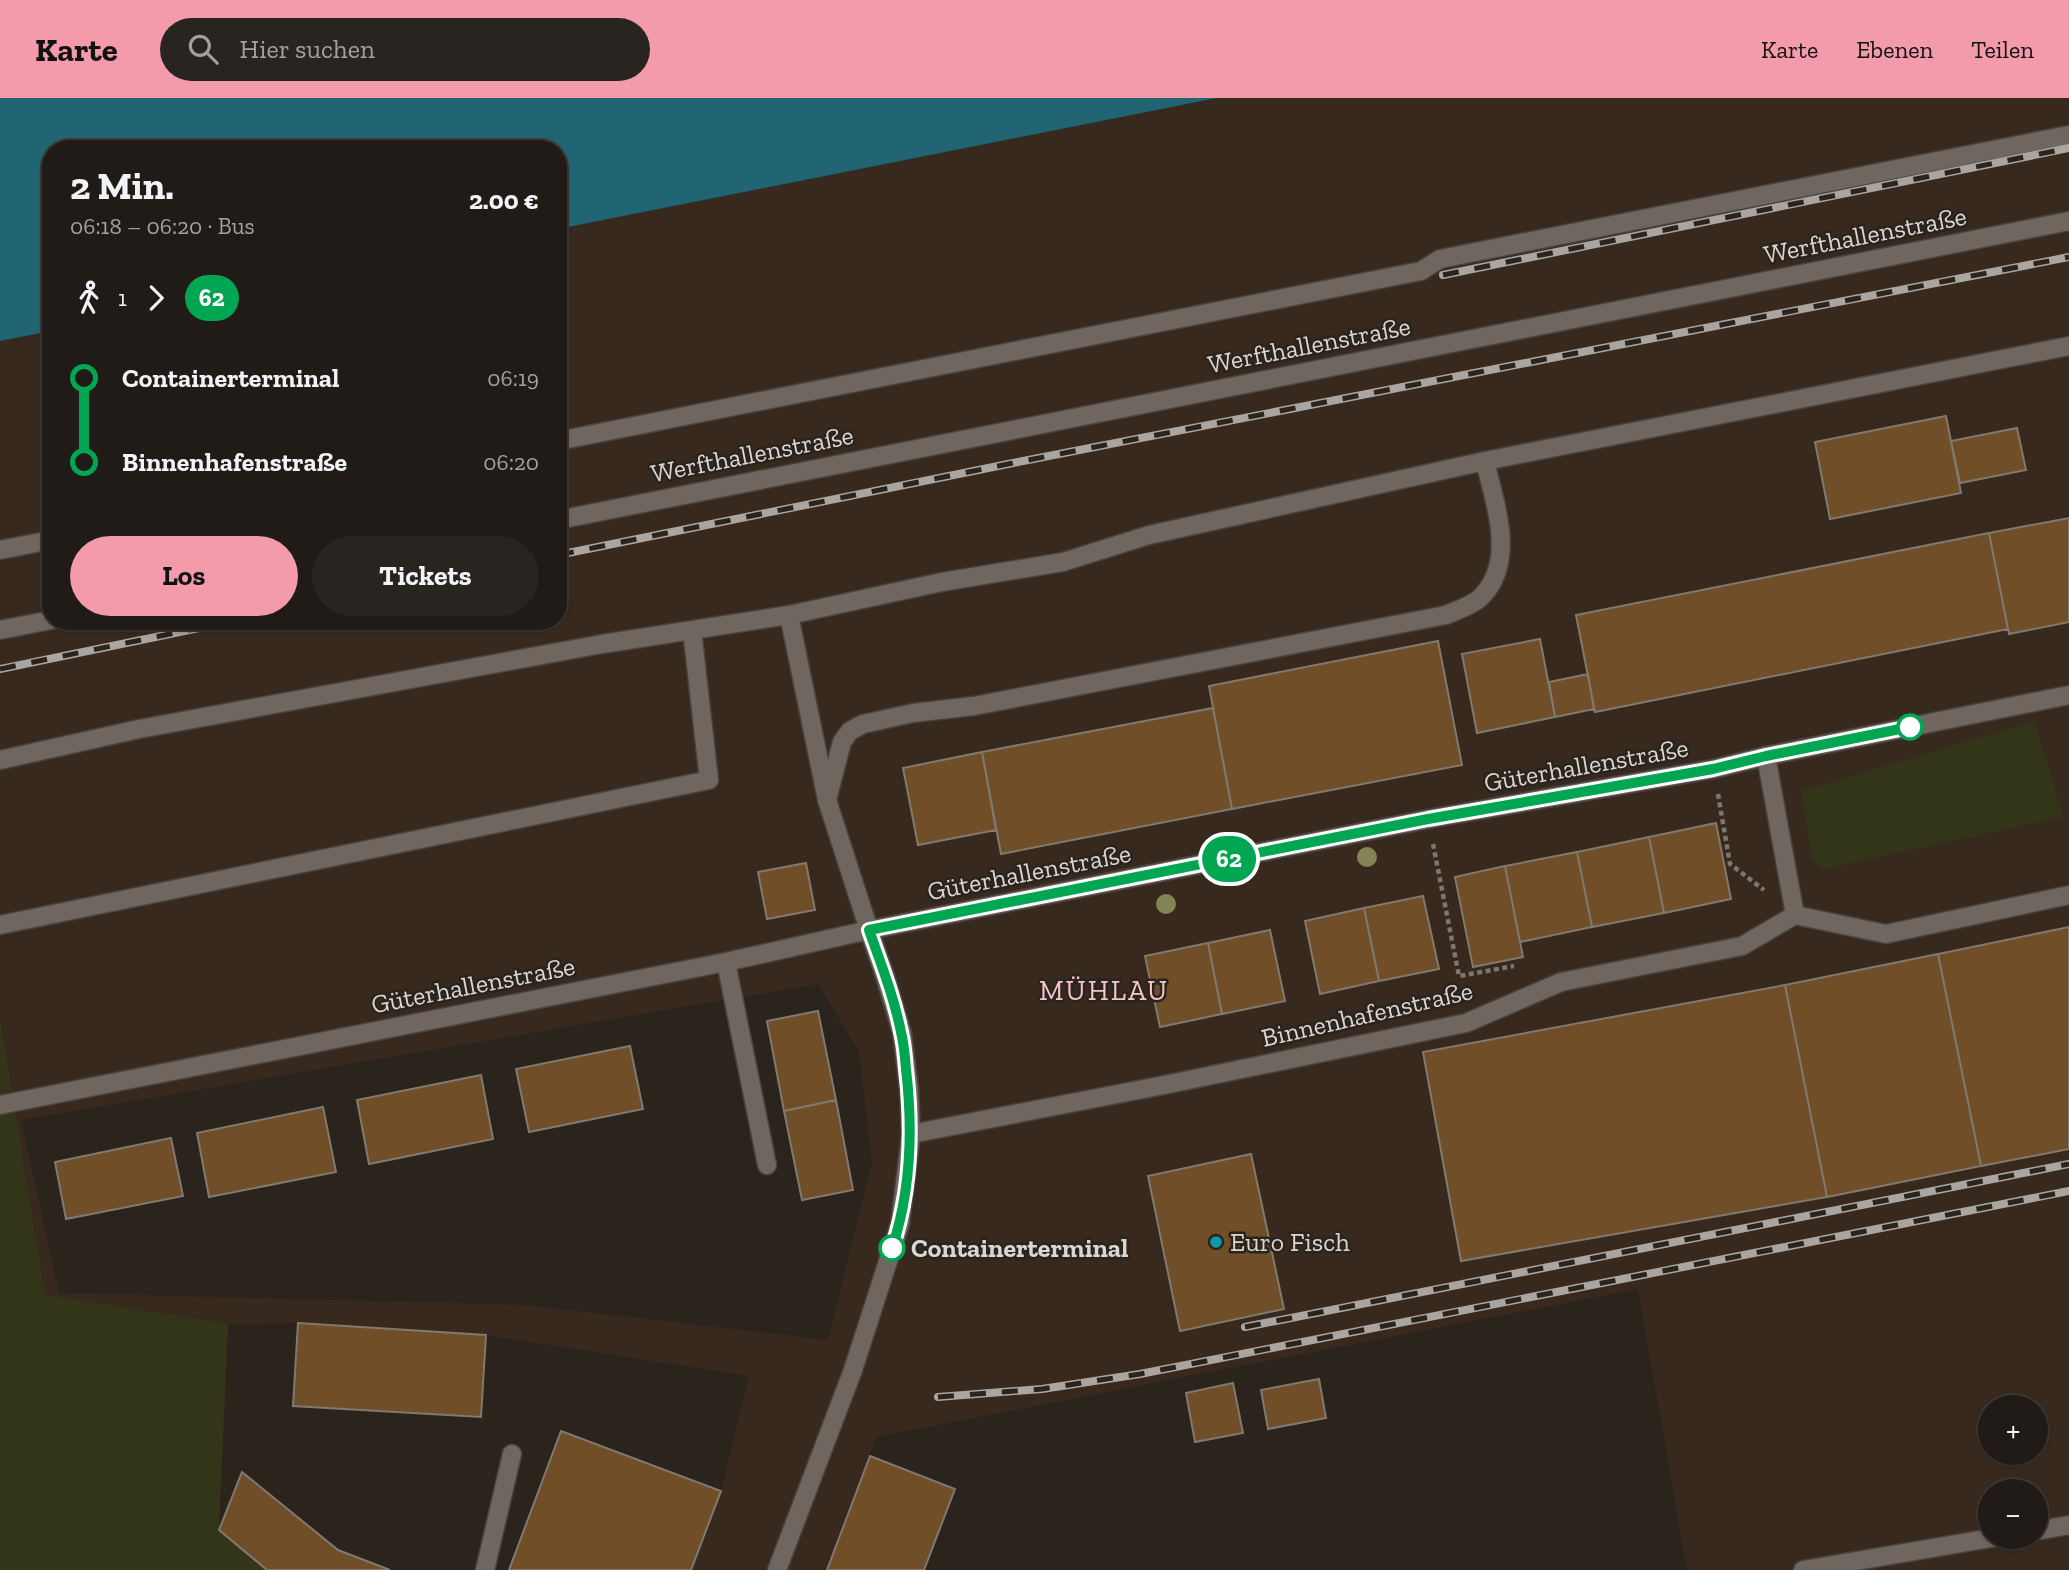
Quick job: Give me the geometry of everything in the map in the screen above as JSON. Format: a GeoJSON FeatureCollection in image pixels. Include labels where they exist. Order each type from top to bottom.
{"type":"FeatureCollection","features":[{"type":"Feature","properties":{"kind":"street"},"geometry":{"type":"LineString","coordinates":[[567,439],[1407,274],[1421,271],[1440,259],[2069,135]]}},
{"type":"Feature","properties":{"kind":"street","name":"Werfthallenstraße"},"geometry":{"type":"LineString","coordinates":[[567,518],[2069,221]]}},
{"type":"Feature","properties":{"kind":"street"},"geometry":{"type":"LineString","coordinates":[[0,760],[139,729],[602,644],[789,615],[942,582],[1063,562],[1149,535],[1485,461],[2069,346]]}},
{"type":"Feature","properties":{"kind":"street"},"geometry":{"type":"LineString","coordinates":[[827,800],[842,742],[850,731],[863,724],[913,713],[974,706],[1446,615],[1465,607],[1480,597],[1492,580],[1500,552],[1501,532],[1485,461]]}},
{"type":"Feature","properties":{"kind":"street"},"geometry":{"type":"LineString","coordinates":[[0,550],[42,542]]}},
{"type":"Feature","properties":{"kind":"street"},"geometry":{"type":"LineString","coordinates":[[777,1570],[853,1370],[900,1224],[911,1135],[902,1033],[827,800],[789,615]]}},
{"type":"Feature","properties":{"kind":"street"},"geometry":{"type":"LineString","coordinates":[[0,630],[42,622]]}},
{"type":"Feature","properties":{"kind":"street"},"geometry":{"type":"LineString","coordinates":[[0,925],[709,780],[692,630]]}},
{"type":"Feature","properties":{"kind":"street","name":"Güterhallenstraße"},"geometry":{"type":"LineString","coordinates":[[0,1105],[726,962],[869,930],[1428,819],[1713,769],[2069,695]]}},
{"type":"Feature","properties":{"kind":"street"},"geometry":{"type":"LineString","coordinates":[[1766,756],[1795,915],[1886,934],[2069,895]]}},
{"type":"Feature","properties":{"kind":"street","name":"Binnenhafenstraße"},"geometry":{"type":"LineString","coordinates":[[911,1135],[1466,1023],[1561,982],[1742,946],[1795,915]]}},
{"type":"Feature","properties":{"kind":"street"},"geometry":{"type":"LineString","coordinates":[[726,962],[767,1165]]}},
{"type":"Feature","properties":{"kind":"street"},"geometry":{"type":"LineString","coordinates":[[485,1570],[512,1454]]}},
{"type":"Feature","properties":{"kind":"street"},"geometry":{"type":"LineString","coordinates":[[2048,1529],[2069,1525]]}},
{"type":"Feature","properties":{"kind":"street"},"geometry":{"type":"LineString","coordinates":[[1803,1570],[1978,1540]]}},
{"type":"Feature","properties":{"kind":"path"},"geometry":{"type":"LineString","coordinates":[[1713,769],[1730,864],[1795,915]]}},
{"type":"Feature","properties":{"kind":"path"},"geometry":{"type":"LineString","coordinates":[[1428,819],[1459,976],[1514,966]]}},
{"type":"Feature","properties":{"kind":"shaded area"},"geometry":{"type":"Polygon","coordinates":[[[1217,98],[2069,98],[2069,1570],[1687,1570],[1638,1289],[876,1437],[826,1570],[691,1570],[721,1491],[749,1376],[486,1335],[298,1323],[228,1324],[219,1530],[267,1570],[0,1570],[0,341],[42,333],[42,630],[567,630],[567,227],[1217,98]],[[818,984],[21,1120],[59,1293],[526,1305],[828,1340],[872,1163],[859,1051],[818,984]]]}},
{"type":"Feature","properties":{"kind":"green space"},"geometry":{"type":"Polygon","coordinates":[[[2035,721],[2063,817],[1823,869],[1812,858],[1801,791],[2035,721]]]}},
{"type":"Feature","properties":{"kind":"green space"},"geometry":{"type":"Polygon","coordinates":[[[0,1019],[45,1295],[228,1324],[219,1530],[267,1570],[0,1570],[0,1019]]]}},
{"type":"Feature","properties":{"kind":"water"},"geometry":{"type":"Polygon","coordinates":[[[0,98],[1217,98],[567,227],[567,140],[42,140],[42,333],[0,341],[0,98]]]}},
{"type":"Feature","properties":{"kind":"building"},"geometry":{"type":"Polygon","coordinates":[[[1946,416],[1961,493],[1830,519],[1815,442],[1946,416]]]}},
{"type":"Feature","properties":{"kind":"building"},"geometry":{"type":"Polygon","coordinates":[[[2017,428],[2026,470],[1960,483],[1951,441],[2017,428]]]}},
{"type":"Feature","properties":{"kind":"building"},"geometry":{"type":"Polygon","coordinates":[[[2069,518],[2069,622],[2009,634],[1989,533],[2069,518]]]}},
{"type":"Feature","properties":{"kind":"building"},"geometry":{"type":"Polygon","coordinates":[[[1989,533],[2008,629],[1595,712],[1576,615],[1989,533]]]}},
{"type":"Feature","properties":{"kind":"building"},"geometry":{"type":"Polygon","coordinates":[[[1540,639],[1555,717],[1477,733],[1462,654],[1540,639]]]}},
{"type":"Feature","properties":{"kind":"building"},"geometry":{"type":"Polygon","coordinates":[[[1438,641],[1462,765],[1232,809],[1209,686],[1438,641]]]}},
{"type":"Feature","properties":{"kind":"building"},"geometry":{"type":"Polygon","coordinates":[[[1588,674],[1594,709],[1555,717],[1549,682],[1588,674]]]}},
{"type":"Feature","properties":{"kind":"building"},"geometry":{"type":"Polygon","coordinates":[[[1213,708],[1232,809],[1001,854],[982,752],[1213,708]]]}},
{"type":"Feature","properties":{"kind":"building"},"geometry":{"type":"Polygon","coordinates":[[[982,752],[996,830],[918,845],[903,768],[982,752]]]}},
{"type":"Feature","properties":{"kind":"building"},"geometry":{"type":"Polygon","coordinates":[[[1716,823],[1731,899],[1664,913],[1649,837],[1716,823]]]}},
{"type":"Feature","properties":{"kind":"building"},"geometry":{"type":"Polygon","coordinates":[[[1649,837],[1664,913],[1592,927],[1577,852],[1649,837]]]}},
{"type":"Feature","properties":{"kind":"building"},"geometry":{"type":"Polygon","coordinates":[[[1577,852],[1592,927],[1520,942],[1505,866],[1577,852]]]}},
{"type":"Feature","properties":{"kind":"building"},"geometry":{"type":"Polygon","coordinates":[[[806,863],[815,910],[767,919],[758,872],[806,863]]]}},
{"type":"Feature","properties":{"kind":"building"},"geometry":{"type":"Polygon","coordinates":[[[1505,866],[1523,957],[1473,967],[1455,877],[1505,866]]]}},
{"type":"Feature","properties":{"kind":"building"},"geometry":{"type":"Polygon","coordinates":[[[1423,896],[1439,969],[1379,981],[1364,908],[1423,896]]]}},
{"type":"Feature","properties":{"kind":"building"},"geometry":{"type":"Polygon","coordinates":[[[1364,908],[1379,981],[1320,994],[1305,921],[1364,908]]]}},
{"type":"Feature","properties":{"kind":"building"},"geometry":{"type":"Polygon","coordinates":[[[2069,927],[2069,1149],[1981,1166],[1938,954],[2069,927]]]}},
{"type":"Feature","properties":{"kind":"building"},"geometry":{"type":"Polygon","coordinates":[[[1270,930],[1285,1001],[1222,1014],[1208,943],[1270,930]]]}},
{"type":"Feature","properties":{"kind":"building"},"geometry":{"type":"Polygon","coordinates":[[[1208,943],[1222,1014],[1160,1027],[1145,956],[1208,943]]]}},
{"type":"Feature","properties":{"kind":"building"},"geometry":{"type":"Polygon","coordinates":[[[1938,954],[1981,1166],[1827,1197],[1785,985],[1938,954]]]}},
{"type":"Feature","properties":{"kind":"building"},"geometry":{"type":"Polygon","coordinates":[[[1785,985],[1827,1197],[1461,1261],[1423,1052],[1785,985]]]}},
{"type":"Feature","properties":{"kind":"building"},"geometry":{"type":"Polygon","coordinates":[[[818,1011],[836,1100],[784,1111],[767,1021],[818,1011]]]}},
{"type":"Feature","properties":{"kind":"building"},"geometry":{"type":"Polygon","coordinates":[[[630,1046],[643,1109],[529,1132],[516,1069],[630,1046]]]}},
{"type":"Feature","properties":{"kind":"building"},"geometry":{"type":"Polygon","coordinates":[[[481,1075],[493,1139],[369,1164],[357,1100],[481,1075]]]}},
{"type":"Feature","properties":{"kind":"building"},"geometry":{"type":"Polygon","coordinates":[[[836,1100],[853,1190],[802,1200],[784,1111],[836,1100]]]}},
{"type":"Feature","properties":{"kind":"building"},"geometry":{"type":"Polygon","coordinates":[[[323,1107],[336,1172],[209,1197],[197,1133],[323,1107]]]}},
{"type":"Feature","properties":{"kind":"building"},"geometry":{"type":"Polygon","coordinates":[[[171,1138],[183,1196],[66,1219],[55,1162],[171,1138]]]}},
{"type":"Feature","properties":{"kind":"building","name":"Euro Fisch"},"geometry":{"type":"Polygon","coordinates":[[[1251,1154],[1284,1309],[1180,1331],[1148,1176],[1251,1154]]]}},
{"type":"Feature","properties":{"kind":"building"},"geometry":{"type":"Polygon","coordinates":[[[298,1323],[486,1335],[481,1417],[293,1406],[298,1323]]]}},
{"type":"Feature","properties":{"kind":"building"},"geometry":{"type":"Polygon","coordinates":[[[1319,1379],[1326,1418],[1268,1429],[1261,1390],[1319,1379]]]}},
{"type":"Feature","properties":{"kind":"building"},"geometry":{"type":"Polygon","coordinates":[[[1233,1383],[1243,1433],[1195,1442],[1186,1393],[1233,1383]]]}},
{"type":"Feature","properties":{"kind":"building"},"geometry":{"type":"Polygon","coordinates":[[[561,1431],[721,1491],[691,1570],[509,1570],[561,1431]]]}},
{"type":"Feature","properties":{"kind":"building"},"geometry":{"type":"Polygon","coordinates":[[[870,1456],[955,1489],[924,1570],[827,1570],[870,1456]]]}},
{"type":"Feature","properties":{"kind":"building"},"geometry":{"type":"Polygon","coordinates":[[[242,1472],[338,1550],[390,1570],[267,1570],[219,1530],[242,1472]]]}},
{"type":"Feature","properties":{"kind":"railway"},"geometry":{"type":"LineString","coordinates":[[1443,275],[2069,148]]}},
{"type":"Feature","properties":{"kind":"railway"},"geometry":{"type":"LineString","coordinates":[[567,553],[1013,463],[2069,257]]}},
{"type":"Feature","properties":{"kind":"railway"},"geometry":{"type":"LineString","coordinates":[[0,669],[189,630]]}},
{"type":"Feature","properties":{"kind":"railway"},"geometry":{"type":"LineString","coordinates":[[1245,1327],[2069,1164]]}},
{"type":"Feature","properties":{"kind":"railway"},"geometry":{"type":"LineString","coordinates":[[938,1397],[1042,1389],[1140,1374],[2069,1191]]}},
{"type":"Feature","properties":{"kind":"bus line","name":"62"},"geometry":{"type":"LineString","coordinates":[[892,1248],[900,1224],[906,1184],[911,1135],[909,1089],[902,1033],[869,930],[1428,819],[1713,769],[1910,727]]}},
{"type":"Feature","properties":{"kind":"place","name":"Euro Fisch"},"geometry":{"type":"Point","coordinates":[1216,1242]}},
{"type":"Feature","properties":{"kind":"place","name":"Containerterminal"},"geometry":{"type":"Point","coordinates":[892,1248]}},
{"type":"Feature","properties":{"kind":"district","name":"MÜHLAU"},"geometry":{"type":"Point","coordinates":[1104,990]}}]}
